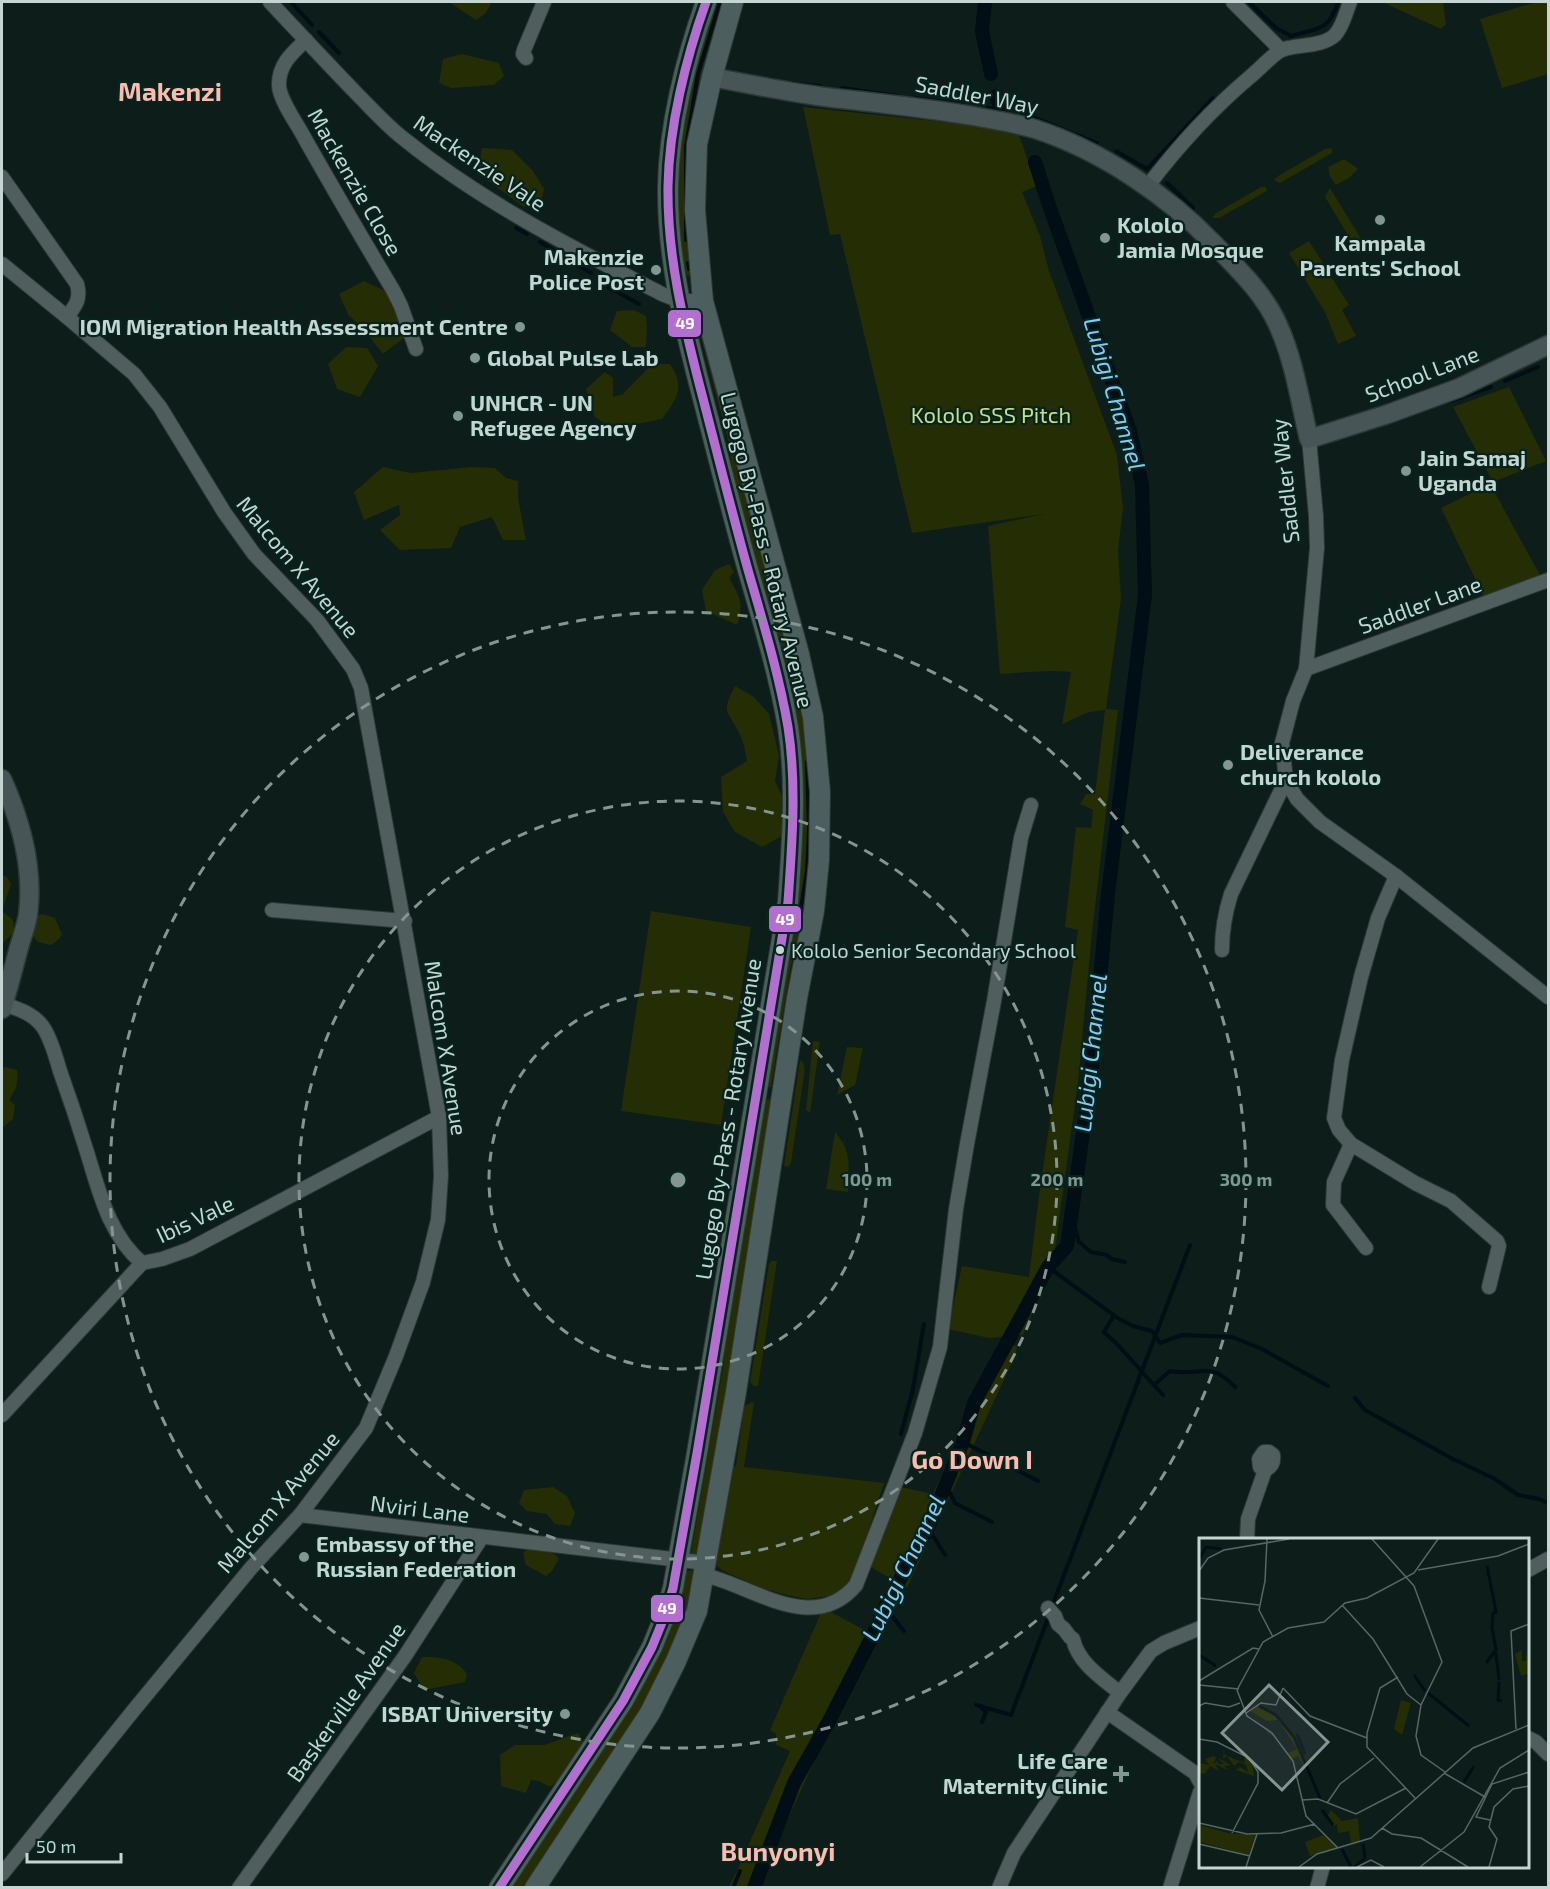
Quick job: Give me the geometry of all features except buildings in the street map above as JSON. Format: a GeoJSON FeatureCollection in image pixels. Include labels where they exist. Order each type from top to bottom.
{"type":"FeatureCollection","features":[{"type":"Feature","properties":{"kind":"main road","name":"Lugogo By-Pass - Rotary Avenue"},"geometry":{"type":"LineString","coordinates":[[499,1887],[623,1701],[652,1647],[673,1588],[788,902],[794,828],[788,729],[779,681],[734,518],[680,301],[669,236],[668,185],[673,129],[693,38],[706,2]]}},
{"type":"Feature","properties":{"kind":"main road","name":"Lugogo By-Pass - Rotary Avenue"},"geometry":{"type":"LineString","coordinates":[[535,1887],[650,1713],[676,1661],[697,1611],[736,1392],[797,998],[814,911],[819,860],[820,792],[816,733],[799,654],[703,301],[695,210],[697,144],[712,77],[734,2]]}},
{"type":"Feature","properties":{"kind":"main road"},"geometry":{"type":"LineString","coordinates":[[757,1091],[776,1095],[782,1091]]}},
{"type":"Feature","properties":{"kind":"street","name":"Mackenzie Vale"},"geometry":{"type":"LineString","coordinates":[[270,2],[385,122],[434,162],[529,222],[651,289],[680,301],[703,301]]}},
{"type":"Feature","properties":{"kind":"street"},"geometry":{"type":"LineString","coordinates":[[526,58],[524,50],[544,2]]}},
{"type":"Feature","properties":{"kind":"street"},"geometry":{"type":"LineString","coordinates":[[1233,2],[1281,50]]}},
{"type":"Feature","properties":{"kind":"street"},"geometry":{"type":"LineString","coordinates":[[1147,187],[1199,124],[1281,50],[1317,44],[1334,36],[1343,22],[1350,2]]}},
{"type":"Feature","properties":{"kind":"street","name":"Mackenzie Close"},"geometry":{"type":"LineString","coordinates":[[306,40],[288,56],[281,71],[279,88],[326,176],[393,290],[416,349]]}},
{"type":"Feature","properties":{"kind":"street","name":"Saddler Way"},"geometry":{"type":"LineString","coordinates":[[712,77],[783,90],[961,114],[1043,132],[1089,152],[1147,187],[1182,213],[1246,278],[1279,326],[1285,344],[1309,439],[1316,516],[1317,548],[1306,669],[1293,701],[1284,733],[1283,762],[1286,780]]}},
{"type":"Feature","properties":{"kind":"street"},"geometry":{"type":"LineString","coordinates":[[2,177],[77,284],[78,303],[67,317]]}},
{"type":"Feature","properties":{"kind":"street","name":"Malcom X Avenue"},"geometry":{"type":"LineString","coordinates":[[2,264],[134,374],[160,407],[224,512],[248,546],[317,620],[353,669],[361,688],[440,1118],[441,1176],[438,1220],[423,1282],[400,1346],[366,1428],[300,1515],[251,1568],[2,1874]]}},
{"type":"Feature","properties":{"kind":"street","name":"School Lane"},"geometry":{"type":"LineString","coordinates":[[1309,439],[1459,388],[1548,345]]}},
{"type":"Feature","properties":{"kind":"street","name":"Saddler Lane"},"geometry":{"type":"LineString","coordinates":[[1306,669],[1548,580]]}},
{"type":"Feature","properties":{"kind":"street"},"geometry":{"type":"LineString","coordinates":[[2,779],[21,827],[30,888],[27,919],[2,1007]]}},
{"type":"Feature","properties":{"kind":"street"},"geometry":{"type":"LineString","coordinates":[[1286,780],[1298,800],[1320,822],[1396,876],[1548,996]]}},
{"type":"Feature","properties":{"kind":"street"},"geometry":{"type":"LineString","coordinates":[[1222,950],[1224,922],[1231,894],[1286,780]]}},
{"type":"Feature","properties":{"kind":"street","name":"Nviri Lane"},"geometry":{"type":"LineString","coordinates":[[300,1515],[678,1561],[705,1569],[714,1577],[761,1596],[812,1608],[829,1606],[848,1595],[855,1586],[915,1433],[940,1347],[956,1209],[1021,838],[1031,805]]}},
{"type":"Feature","properties":{"kind":"street"},"geometry":{"type":"LineString","coordinates":[[1396,876],[1378,918],[1352,1013],[1342,1060],[1334,1118],[1339,1130],[1351,1144],[1415,1183],[1451,1201],[1497,1241],[1499,1246],[1489,1287]]}},
{"type":"Feature","properties":{"kind":"street"},"geometry":{"type":"LineString","coordinates":[[272,910],[405,921]]}},
{"type":"Feature","properties":{"kind":"street","name":"Ibis Vale"},"geometry":{"type":"LineString","coordinates":[[2,1007],[33,1017],[43,1027],[74,1109],[102,1202],[129,1251],[142,1263],[190,1249],[440,1118]]}},
{"type":"Feature","properties":{"kind":"street"},"geometry":{"type":"LineString","coordinates":[[1351,1144],[1334,1182],[1333,1205],[1366,1248]]}},
{"type":"Feature","properties":{"kind":"street"},"geometry":{"type":"LineString","coordinates":[[2,1415],[142,1263]]}},
{"type":"Feature","properties":{"kind":"street"},"geometry":{"type":"LineString","coordinates":[[1247,1538],[1248,1519],[1264,1470]]}},
{"type":"Feature","properties":{"kind":"street","name":"Baskerville Avenue"},"geometry":{"type":"LineString","coordinates":[[239,1887],[405,1656],[482,1537]]}},
{"type":"Feature","properties":{"kind":"street"},"geometry":{"type":"LineString","coordinates":[[1529,1569],[1548,1558]]}},
{"type":"Feature","properties":{"kind":"street"},"geometry":{"type":"LineString","coordinates":[[1048,1608],[1058,1624],[1073,1639],[1090,1668],[1120,1692]]}},
{"type":"Feature","properties":{"kind":"street"},"geometry":{"type":"LineString","coordinates":[[999,1887],[1014,1853],[1120,1692],[1151,1651],[1199,1628]]}},
{"type":"Feature","properties":{"kind":"street"},"geometry":{"type":"LineString","coordinates":[[1107,1712],[1195,1773],[1199,1780]]}},
{"type":"Feature","properties":{"kind":"street"},"geometry":{"type":"LineString","coordinates":[[1529,1739],[1536,1742],[1548,1754]]}},
{"type":"Feature","properties":{"kind":"street"},"geometry":{"type":"LineString","coordinates":[[1170,1887],[1199,1795]]}},
{"type":"Feature","properties":{"kind":"street"},"geometry":{"type":"LineString","coordinates":[[1317,1887],[1322,1868]]}},
{"type":"Feature","properties":{"kind":"green space"},"geometry":{"type":"Polygon","coordinates":[[[449,2],[491,2],[491,4],[485,14],[476,20],[449,2]]]}},
{"type":"Feature","properties":{"kind":"green space"},"geometry":{"type":"Polygon","coordinates":[[[714,2],[726,2],[703,87],[693,275],[689,276],[682,273],[680,248],[678,174],[681,125],[690,76],[714,2]]]}},
{"type":"Feature","properties":{"kind":"green space"},"geometry":{"type":"Polygon","coordinates":[[[1382,2],[1443,2],[1446,24],[1441,29],[1382,2]]]}},
{"type":"Feature","properties":{"kind":"green space"},"geometry":{"type":"Polygon","coordinates":[[[1536,2],[1548,2],[1548,74],[1502,88],[1480,19],[1536,2]]]}},
{"type":"Feature","properties":{"kind":"green space"},"geometry":{"type":"Polygon","coordinates":[[[462,54],[499,63],[504,76],[494,85],[451,88],[439,83],[443,59],[462,54]]]}},
{"type":"Feature","properties":{"kind":"green space","name":"Kololo SSS Pitch"},"geometry":{"type":"Polygon","coordinates":[[[803,107],[962,124],[1019,135],[1037,186],[1022,192],[1040,236],[1049,271],[1117,455],[1123,508],[1118,550],[1121,599],[1106,709],[1118,710],[1092,933],[1078,1082],[1053,1264],[1023,1335],[989,1338],[948,1329],[962,1266],[1029,1277],[1078,930],[1065,927],[1076,827],[1091,828],[1093,810],[1080,804],[1086,794],[1095,794],[1105,710],[1089,712],[1062,724],[1071,672],[1000,674],[988,526],[1044,514],[912,533],[840,234],[830,235],[803,107]]]}},
{"type":"Feature","properties":{"kind":"green space"},"geometry":{"type":"Polygon","coordinates":[[[482,148],[512,150],[533,171],[544,189],[540,205],[524,207],[477,173],[482,148]]]}},
{"type":"Feature","properties":{"kind":"green space"},"geometry":{"type":"Polygon","coordinates":[[[1331,148],[1333,152],[1280,183],[1274,180],[1325,149],[1331,148]]]}},
{"type":"Feature","properties":{"kind":"green space"},"geometry":{"type":"Polygon","coordinates":[[[1344,159],[1358,169],[1349,178],[1336,185],[1330,176],[1328,167],[1344,159]]]}},
{"type":"Feature","properties":{"kind":"green space"},"geometry":{"type":"Polygon","coordinates":[[[1261,187],[1266,187],[1267,190],[1219,218],[1212,218],[1216,213],[1261,187]]]}},
{"type":"Feature","properties":{"kind":"green space"},"geometry":{"type":"Polygon","coordinates":[[[1330,188],[1361,239],[1354,245],[1325,197],[1330,188]]]}},
{"type":"Feature","properties":{"kind":"green space"},"geometry":{"type":"Polygon","coordinates":[[[1309,241],[1349,305],[1342,310],[1356,336],[1338,344],[1325,312],[1289,253],[1309,241]]]}},
{"type":"Feature","properties":{"kind":"green space"},"geometry":{"type":"Polygon","coordinates":[[[364,281],[396,296],[404,338],[383,354],[361,326],[349,316],[339,294],[364,281]]]}},
{"type":"Feature","properties":{"kind":"green space"},"geometry":{"type":"Polygon","coordinates":[[[634,310],[646,316],[646,347],[632,347],[610,330],[617,311],[634,310]]]}},
{"type":"Feature","properties":{"kind":"green space"},"geometry":{"type":"Polygon","coordinates":[[[697,322],[702,323],[794,661],[812,761],[812,866],[802,934],[791,965],[771,1087],[767,1084],[800,877],[801,826],[733,478],[729,444],[697,322]]]}},
{"type":"Feature","properties":{"kind":"green space"},"geometry":{"type":"Polygon","coordinates":[[[346,347],[367,348],[378,366],[360,397],[337,389],[328,364],[346,347]]]}},
{"type":"Feature","properties":{"kind":"green space"},"geometry":{"type":"Polygon","coordinates":[[[652,364],[670,364],[678,380],[678,393],[662,419],[613,429],[595,417],[586,389],[605,372],[613,378],[613,397],[623,394],[652,364]]]}},
{"type":"Feature","properties":{"kind":"green space"},"geometry":{"type":"Polygon","coordinates":[[[1509,387],[1546,461],[1493,482],[1453,407],[1509,387]]]}},
{"type":"Feature","properties":{"kind":"green space"},"geometry":{"type":"Polygon","coordinates":[[[383,467],[411,473],[472,467],[495,468],[506,478],[518,481],[518,498],[526,540],[503,540],[492,517],[460,527],[451,548],[400,550],[380,530],[400,515],[399,505],[364,520],[354,492],[383,467]]]}},
{"type":"Feature","properties":{"kind":"green space"},"geometry":{"type":"Polygon","coordinates":[[[1490,484],[1540,575],[1484,597],[1441,508],[1490,484]]]}},
{"type":"Feature","properties":{"kind":"green space"},"geometry":{"type":"Polygon","coordinates":[[[729,564],[734,572],[729,578],[741,606],[737,625],[706,611],[702,590],[715,570],[729,564]]]}},
{"type":"Feature","properties":{"kind":"green space"},"geometry":{"type":"Polygon","coordinates":[[[735,686],[754,697],[769,714],[779,755],[775,781],[785,802],[784,835],[762,847],[735,832],[723,812],[721,777],[747,761],[742,739],[727,711],[735,686]]]}},
{"type":"Feature","properties":{"kind":"green space"},"geometry":{"type":"Polygon","coordinates":[[[2,875],[7,877],[11,884],[2,911],[2,875]]]}},
{"type":"Feature","properties":{"kind":"green space"},"geometry":{"type":"Polygon","coordinates":[[[2,911],[13,920],[14,932],[2,944],[2,911]]]}},
{"type":"Feature","properties":{"kind":"green space"},"geometry":{"type":"Polygon","coordinates":[[[651,911],[751,927],[721,1125],[621,1111],[651,911]]]}},
{"type":"Feature","properties":{"kind":"green space"},"geometry":{"type":"Polygon","coordinates":[[[43,914],[55,918],[62,934],[51,945],[38,942],[32,935],[36,916],[43,914]]]}},
{"type":"Feature","properties":{"kind":"green space"},"geometry":{"type":"Polygon","coordinates":[[[813,1041],[820,1042],[810,1113],[806,1110],[813,1041]]]}},
{"type":"Feature","properties":{"kind":"green space"},"geometry":{"type":"Polygon","coordinates":[[[847,1047],[863,1048],[855,1085],[837,1095],[847,1047]]]}},
{"type":"Feature","properties":{"kind":"green space"},"geometry":{"type":"Polygon","coordinates":[[[800,1060],[804,1064],[804,1073],[791,1163],[788,1167],[784,1166],[800,1060]]]}},
{"type":"Feature","properties":{"kind":"green space"},"geometry":{"type":"Polygon","coordinates":[[[5,1067],[17,1070],[18,1079],[9,1100],[15,1105],[13,1119],[2,1128],[2,1069],[5,1067]]]}},
{"type":"Feature","properties":{"kind":"green space"},"geometry":{"type":"Polygon","coordinates":[[[772,1099],[713,1493],[703,1515],[698,1553],[694,1555],[691,1553],[723,1368],[730,1300],[764,1100],[772,1099]]]}},
{"type":"Feature","properties":{"kind":"green space"},"geometry":{"type":"Polygon","coordinates":[[[835,1132],[847,1153],[848,1192],[826,1189],[835,1132]]]}},
{"type":"Feature","properties":{"kind":"green space"},"geometry":{"type":"Polygon","coordinates":[[[771,1261],[777,1261],[758,1386],[753,1386],[750,1382],[771,1261]]]}},
{"type":"Feature","properties":{"kind":"green space"},"geometry":{"type":"Polygon","coordinates":[[[1006,1346],[1017,1346],[1016,1354],[907,1588],[869,1566],[900,1487],[933,1494],[988,1371],[1006,1346]]]}},
{"type":"Feature","properties":{"kind":"green space"},"geometry":{"type":"Polygon","coordinates":[[[754,1403],[744,1467],[884,1483],[849,1584],[836,1595],[807,1599],[783,1594],[761,1588],[716,1565],[733,1466],[736,1466],[744,1407],[754,1403]]]}},
{"type":"Feature","properties":{"kind":"green space"},"geometry":{"type":"Polygon","coordinates":[[[553,1487],[567,1496],[575,1513],[570,1526],[555,1524],[547,1514],[527,1511],[519,1503],[524,1490],[553,1487]]]}},
{"type":"Feature","properties":{"kind":"green space"},"geometry":{"type":"Polygon","coordinates":[[[529,1548],[549,1551],[559,1558],[552,1571],[546,1576],[526,1565],[523,1553],[529,1548]]]}},
{"type":"Feature","properties":{"kind":"green space"},"geometry":{"type":"Polygon","coordinates":[[[695,1570],[699,1573],[675,1646],[632,1727],[524,1887],[508,1888],[687,1571],[695,1570]]]}},
{"type":"Feature","properties":{"kind":"green space"},"geometry":{"type":"Polygon","coordinates":[[[823,1608],[878,1637],[832,1722],[757,1887],[728,1888],[790,1751],[776,1745],[776,1734],[770,1730],[823,1608]]]}},
{"type":"Feature","properties":{"kind":"green space"},"geometry":{"type":"Polygon","coordinates":[[[422,1657],[441,1658],[458,1665],[467,1674],[465,1682],[424,1690],[414,1673],[422,1657]]]}},
{"type":"Feature","properties":{"kind":"green space"},"geometry":{"type":"Polygon","coordinates":[[[578,1733],[584,1743],[573,1770],[550,1787],[539,1781],[531,1780],[526,1793],[501,1786],[500,1755],[515,1745],[544,1745],[578,1733]]]}},
{"type":"Feature","properties":{"kind":"waterway"},"geometry":{"type":"LineString","coordinates":[[291,2],[312,25]]}},
{"type":"Feature","properties":{"kind":"waterway"},"geometry":{"type":"LineString","coordinates":[[686,240],[686,147],[698,74],[720,2]]}},
{"type":"Feature","properties":{"kind":"waterway","name":"Lubigi Channel"},"geometry":{"type":"LineString","coordinates":[[985,2],[982,31],[991,74]]}},
{"type":"Feature","properties":{"kind":"waterway"},"geometry":{"type":"LineString","coordinates":[[1250,3],[1276,28],[1291,36],[1321,27],[1331,18],[1338,2]]}},
{"type":"Feature","properties":{"kind":"waterway"},"geometry":{"type":"LineString","coordinates":[[319,32],[339,53]]}},
{"type":"Feature","properties":{"kind":"waterway"},"geometry":{"type":"LineString","coordinates":[[790,83],[820,86]]}},
{"type":"Feature","properties":{"kind":"waterway"},"geometry":{"type":"LineString","coordinates":[[842,88],[898,96]]}},
{"type":"Feature","properties":{"kind":"waterway"},"geometry":{"type":"LineString","coordinates":[[996,96],[1001,108]]}},
{"type":"Feature","properties":{"kind":"waterway"},"geometry":{"type":"LineString","coordinates":[[916,98],[963,105]]}},
{"type":"Feature","properties":{"kind":"waterway"},"geometry":{"type":"LineString","coordinates":[[1116,151],[1147,169],[1213,98]]}},
{"type":"Feature","properties":{"kind":"waterway"},"geometry":{"type":"LineString","coordinates":[[988,108],[1001,108]]}},
{"type":"Feature","properties":{"kind":"waterway"},"geometry":{"type":"LineString","coordinates":[[1018,111],[1097,143]]}},
{"type":"Feature","properties":{"kind":"waterway","name":"Lubigi Channel"},"geometry":{"type":"LineString","coordinates":[[754,1888],[794,1783],[829,1721],[885,1607],[928,1528],[963,1442],[974,1403],[1048,1267],[1067,1246],[1091,1076],[1108,894],[1145,595],[1142,485],[1130,431],[1035,162]]}},
{"type":"Feature","properties":{"kind":"waterway"},"geometry":{"type":"LineString","coordinates":[[1167,183],[1193,208]]}},
{"type":"Feature","properties":{"kind":"waterway"},"geometry":{"type":"LineString","coordinates":[[516,228],[527,234]]}},
{"type":"Feature","properties":{"kind":"waterway"},"geometry":{"type":"LineString","coordinates":[[540,242],[591,273]]}},
{"type":"Feature","properties":{"kind":"waterway"},"geometry":{"type":"LineString","coordinates":[[688,263],[689,269]]}},
{"type":"Feature","properties":{"kind":"waterway"},"geometry":{"type":"LineString","coordinates":[[608,287],[639,304]]}},
{"type":"Feature","properties":{"kind":"waterway"},"geometry":{"type":"LineString","coordinates":[[1505,381],[1538,367]]}},
{"type":"Feature","properties":{"kind":"waterway"},"geometry":{"type":"LineString","coordinates":[[1450,401],[1491,387]]}},
{"type":"Feature","properties":{"kind":"waterway"},"geometry":{"type":"LineString","coordinates":[[801,908],[807,871],[809,831],[807,762]]}},
{"type":"Feature","properties":{"kind":"waterway"},"geometry":{"type":"LineString","coordinates":[[1071,1215],[1079,1242],[1091,1252],[1125,1262]]}},
{"type":"Feature","properties":{"kind":"waterway"},"geometry":{"type":"LineString","coordinates":[[1051,1609],[1190,1245]]}},
{"type":"Feature","properties":{"kind":"waterway"},"geometry":{"type":"LineString","coordinates":[[1048,1267],[1119,1319],[1152,1331],[1160,1343],[1182,1335],[1232,1337],[1262,1349],[1328,1386]]}},
{"type":"Feature","properties":{"kind":"waterway"},"geometry":{"type":"LineString","coordinates":[[1114,1315],[1104,1332],[1163,1395]]}},
{"type":"Feature","properties":{"kind":"waterway"},"geometry":{"type":"LineString","coordinates":[[901,1434],[913,1389],[924,1324]]}},
{"type":"Feature","properties":{"kind":"waterway"},"geometry":{"type":"LineString","coordinates":[[1155,1384],[1170,1371],[1211,1371],[1235,1387]]}},
{"type":"Feature","properties":{"kind":"waterway"},"geometry":{"type":"LineString","coordinates":[[1355,1398],[1365,1410],[1451,1458],[1495,1479],[1518,1495],[1548,1503]]}},
{"type":"Feature","properties":{"kind":"waterway"},"geometry":{"type":"LineString","coordinates":[[963,1442],[1038,1481]]}},
{"type":"Feature","properties":{"kind":"waterway"},"geometry":{"type":"LineString","coordinates":[[945,1483],[955,1503],[992,1522]]}},
{"type":"Feature","properties":{"kind":"waterway"},"geometry":{"type":"LineString","coordinates":[[928,1528],[945,1555]]}},
{"type":"Feature","properties":{"kind":"waterway"},"geometry":{"type":"LineString","coordinates":[[885,1607],[904,1631]]}},
{"type":"Feature","properties":{"kind":"waterway"},"geometry":{"type":"LineString","coordinates":[[976,1705],[1011,1715],[1049,1616]]}},
{"type":"Feature","properties":{"kind":"waterway"},"geometry":{"type":"LineString","coordinates":[[980,1706],[986,1712],[982,1722]]}},
{"type":"Feature","properties":{"kind":"waterway"},"geometry":{"type":"LineString","coordinates":[[733,1888],[740,1871]]}},
{"type":"Feature","properties":{"kind":"transit line","name":"49"},"geometry":{"type":"LineString","coordinates":[[499,1888],[623,1701],[652,1647],[673,1588],[788,902],[793,793],[788,727],[775,668],[688,337],[677,288],[670,237],[668,186],[675,116],[685,69],[706,2]]}},
{"type":"Feature","properties":{"kind":"place","name":"Kampala Parents' School"},"geometry":{"type":"Point","coordinates":[1380,220]}},
{"type":"Feature","properties":{"kind":"place","name":"Kololo Jamia Mosque"},"geometry":{"type":"Point","coordinates":[1105,238]}},
{"type":"Feature","properties":{"kind":"place","name":"Makenzie Police Post"},"geometry":{"type":"Point","coordinates":[656,270]}},
{"type":"Feature","properties":{"kind":"place","name":"IOM Migration Health Assessment Centre"},"geometry":{"type":"Point","coordinates":[520,327]}},
{"type":"Feature","properties":{"kind":"place","name":"Global Pulse Lab"},"geometry":{"type":"Point","coordinates":[475,358]}},
{"type":"Feature","properties":{"kind":"place","name":"UNHCR - UN Refugee Agency"},"geometry":{"type":"Point","coordinates":[458,416]}},
{"type":"Feature","properties":{"kind":"place","name":"Jain Samaj Uganda"},"geometry":{"type":"Point","coordinates":[1406,471]}},
{"type":"Feature","properties":{"kind":"place","name":"Deliverance church kololo"},"geometry":{"type":"Point","coordinates":[1228,765]}},
{"type":"Feature","properties":{"kind":"place","name":"Kololo Senior Secondary School"},"geometry":{"type":"Point","coordinates":[780,950]}},
{"type":"Feature","properties":{"kind":"place","name":"Embassy of the Russian Federation"},"geometry":{"type":"Point","coordinates":[304,1557]}},
{"type":"Feature","properties":{"kind":"place","name":"ISBAT University"},"geometry":{"type":"Point","coordinates":[565,1714]}},
{"type":"Feature","properties":{"kind":"place","name":"Life Care Maternity Clinic"},"geometry":{"type":"Point","coordinates":[1121,1774]}},
{"type":"Feature","properties":{"kind":"district","name":"Makenzi"},"geometry":{"type":"Point","coordinates":[170,92]}},
{"type":"Feature","properties":{"kind":"district","name":"Go Down I"},"geometry":{"type":"Point","coordinates":[972,1460]}},
{"type":"Feature","properties":{"kind":"district","name":"Bunyonyi"},"geometry":{"type":"Point","coordinates":[778,1852]}}]}
